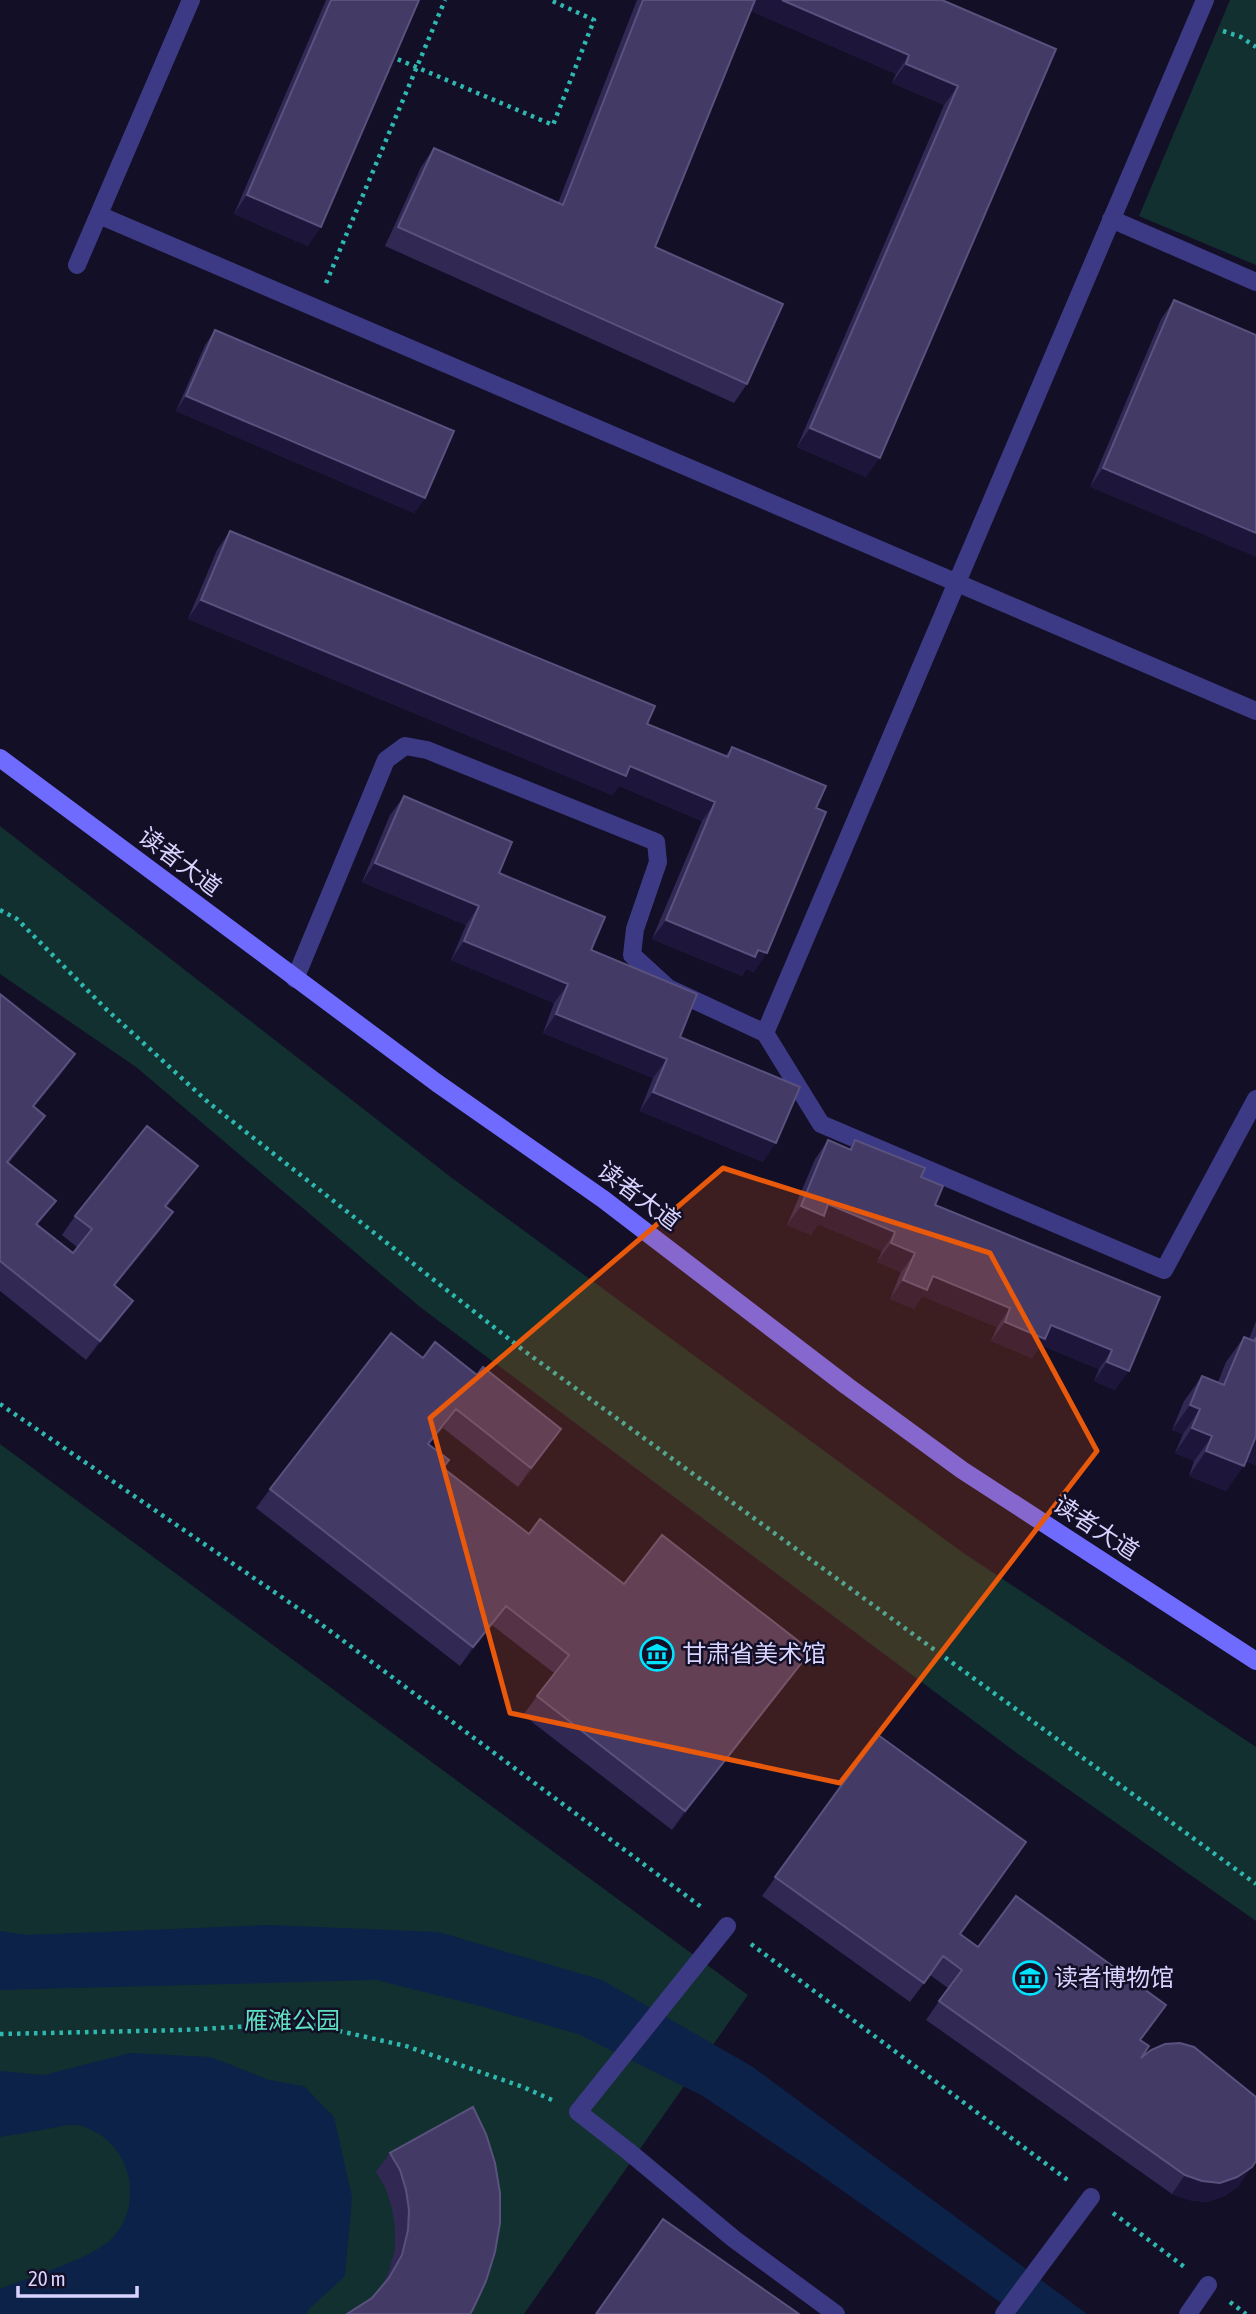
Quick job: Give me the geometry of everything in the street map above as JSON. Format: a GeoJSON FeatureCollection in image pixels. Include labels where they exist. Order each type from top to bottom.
{"type":"FeatureCollection","features":[{"type":"Feature","properties":{"kind":"main road","name":"读者大道"},"geometry":{"type":"LineString","coordinates":[[0,758],[437,1083],[603,1199],[961,1470],[1256,1661]]}},
{"type":"Feature","properties":{"kind":"street"},"geometry":{"type":"LineString","coordinates":[[77,265],[191,0]]}},
{"type":"Feature","properties":{"kind":"street"},"geometry":{"type":"LineString","coordinates":[[765,1033],[1205,0]]}},
{"type":"Feature","properties":{"kind":"street"},"geometry":{"type":"LineString","coordinates":[[99,215],[1256,711]]}},
{"type":"Feature","properties":{"kind":"street"},"geometry":{"type":"LineString","coordinates":[[1111,219],[1256,282]]}},
{"type":"Feature","properties":{"kind":"street"},"geometry":{"type":"LineString","coordinates":[[295,979],[386,760],[405,746],[427,750],[656,842],[658,862],[635,929],[632,955],[668,988],[765,1033],[821,1124],[1164,1270],[1256,1100]]}},
{"type":"Feature","properties":{"kind":"street"},"geometry":{"type":"LineString","coordinates":[[727,1926],[578,2112],[734,2239],[836,2314]]}},
{"type":"Feature","properties":{"kind":"street"},"geometry":{"type":"LineString","coordinates":[[1004,2314],[1091,2197]]}},
{"type":"Feature","properties":{"kind":"street"},"geometry":{"type":"LineString","coordinates":[[1189,2313],[1208,2285]]}},
{"type":"Feature","properties":{"kind":"path"},"geometry":{"type":"LineString","coordinates":[[315,308],[445,0]]}},
{"type":"Feature","properties":{"kind":"path"},"geometry":{"type":"LineString","coordinates":[[390,56],[553,125],[594,20],[550,0]]}},
{"type":"Feature","properties":{"kind":"path"},"geometry":{"type":"LineString","coordinates":[[1196,21],[1241,37],[1256,47]]}},
{"type":"Feature","properties":{"kind":"path"},"geometry":{"type":"LineString","coordinates":[[0,910],[17,919],[106,1009],[209,1103],[523,1350],[1256,1884]]}},
{"type":"Feature","properties":{"kind":"path"},"geometry":{"type":"LineString","coordinates":[[0,1404],[318,1622],[1246,2314]]}},
{"type":"Feature","properties":{"kind":"path"},"geometry":{"type":"LineString","coordinates":[[0,2034],[184,2030],[304,2023],[406,2046],[523,2087],[578,2112]]}},
{"type":"Feature","properties":{"kind":"highlighted area"},"geometry":{"type":"Polygon","coordinates":[[[723,1168],[990,1253],[1097,1451],[840,1783],[510,1713],[430,1418],[723,1168]]]}},
{"type":"Feature","properties":{"kind":"green space"},"geometry":{"type":"Polygon","coordinates":[[[1230,0],[1256,0],[1256,265],[1139,216],[1230,0]]]}},
{"type":"Feature","properties":{"kind":"green space"},"geometry":{"type":"Polygon","coordinates":[[[0,826],[452,1178],[962,1552],[1256,1747],[1256,1921],[1018,1754],[420,1307],[136,1067],[0,974],[0,826]]]}},
{"type":"Feature","properties":{"kind":"green space","name":"雁滩公园"},"geometry":{"type":"Polygon","coordinates":[[[0,1444],[748,1995],[524,2314],[0,2314],[0,1444]]]}},
{"type":"Feature","properties":{"kind":"water"},"geometry":{"type":"Polygon","coordinates":[[[269,1925],[439,1932],[602,1980],[753,2067],[1087,2314],[1017,2314],[809,2167],[701,2095],[578,2034],[376,1980],[0,1990],[0,1931],[27,1935],[269,1925]]]}},
{"type":"Feature","properties":{"kind":"water"},"geometry":{"type":"Polygon","coordinates":[[[130,2053],[211,2057],[269,2080],[304,2086],[334,2117],[352,2197],[345,2276],[308,2310],[307,2314],[0,2314],[0,2289],[87,2255],[109,2241],[126,2215],[130,2186],[121,2157],[111,2144],[84,2127],[70,2125],[0,2137],[0,2071],[44,2075],[130,2053]]]}},
{"type":"Feature","properties":{"kind":"building"},"geometry":{"type":"Polygon","coordinates":[[[331,0],[419,0],[321,227],[247,195],[331,0]]]}},
{"type":"Feature","properties":{"kind":"building"},"geometry":{"type":"Polygon","coordinates":[[[643,0],[755,0],[655,247],[783,304],[747,384],[398,227],[434,148],[563,205],[643,0]]]}},
{"type":"Feature","properties":{"kind":"building"},"geometry":{"type":"Polygon","coordinates":[[[782,0],[942,0],[1056,49],[880,458],[810,428],[958,86],[906,64],[909,55],[782,0]]]}},
{"type":"Feature","properties":{"kind":"building"},"geometry":{"type":"Polygon","coordinates":[[[1174,300],[1256,335],[1256,533],[1103,468],[1174,300]]]}},
{"type":"Feature","properties":{"kind":"building"},"geometry":{"type":"Polygon","coordinates":[[[215,330],[454,431],[425,498],[186,396],[215,330]]]}},
{"type":"Feature","properties":{"kind":"building"},"geometry":{"type":"Polygon","coordinates":[[[230,531],[655,706],[647,724],[728,757],[732,747],[826,786],[816,808],[826,812],[767,953],[758,950],[755,957],[666,920],[715,802],[630,766],[626,776],[201,600],[230,531]]]}},
{"type":"Feature","properties":{"kind":"building"},"geometry":{"type":"Polygon","coordinates":[[[404,796],[512,842],[499,873],[605,917],[591,950],[697,994],[680,1037],[800,1087],[776,1143],[653,1092],[667,1059],[556,1014],[568,984],[464,941],[479,906],[375,863],[404,796]]]}},
{"type":"Feature","properties":{"kind":"building"},"geometry":{"type":"Polygon","coordinates":[[[0,994],[75,1054],[33,1106],[45,1116],[7,1162],[56,1201],[36,1224],[73,1253],[92,1229],[75,1216],[147,1126],[198,1166],[165,1206],[173,1212],[114,1285],[133,1301],[100,1341],[0,1261],[0,994]]]}},
{"type":"Feature","properties":{"kind":"building"},"geometry":{"type":"Polygon","coordinates":[[[828,1140],[851,1150],[855,1140],[925,1168],[921,1177],[943,1186],[935,1205],[1160,1297],[1129,1371],[1107,1362],[1112,1350],[1051,1325],[1045,1339],[1005,1322],[1010,1308],[933,1276],[927,1290],[903,1280],[915,1253],[891,1243],[895,1232],[828,1204],[824,1216],[801,1206],[828,1140]]]}},
{"type":"Feature","properties":{"kind":"building"},"geometry":{"type":"Polygon","coordinates":[[[391,1333],[423,1358],[435,1342],[477,1375],[483,1367],[561,1429],[531,1468],[456,1409],[428,1444],[449,1460],[443,1468],[529,1534],[540,1519],[624,1584],[662,1535],[811,1651],[685,1811],[537,1696],[569,1655],[506,1606],[473,1647],[270,1489],[391,1333]]]}},
{"type":"Feature","properties":{"kind":"building"},"geometry":{"type":"Polygon","coordinates":[[[1244,1337],[1254,1341],[1256,1338],[1256,1436],[1244,1466],[1206,1451],[1212,1436],[1192,1428],[1200,1409],[1190,1405],[1202,1376],[1224,1385],[1244,1337]]]}},
{"type":"Feature","properties":{"kind":"building"},"geometry":{"type":"Polygon","coordinates":[[[878,1735],[1026,1842],[960,1934],[978,1947],[1016,1896],[1166,2005],[1140,2040],[1149,2046],[1141,2058],[1165,2044],[1180,2043],[1194,2047],[1256,2097],[1256,2161],[1252,2167],[1237,2177],[1220,2183],[1185,2175],[939,2001],[962,1970],[943,1956],[924,1983],[775,1877],[878,1735]]]}},
{"type":"Feature","properties":{"kind":"building"},"geometry":{"type":"Polygon","coordinates":[[[473,2107],[486,2134],[495,2163],[500,2193],[500,2223],[486,2281],[470,2314],[347,2314],[372,2298],[389,2278],[402,2255],[409,2210],[400,2170],[390,2153],[473,2107]]]}},
{"type":"Feature","properties":{"kind":"building"},"geometry":{"type":"Polygon","coordinates":[[[663,2219],[799,2314],[596,2314],[663,2219]]]}},
{"type":"Feature","properties":{"kind":"place","name":"甘肃省美术馆"},"geometry":{"type":"Point","coordinates":[657,1654]}},
{"type":"Feature","properties":{"kind":"place","name":"读者博物馆"},"geometry":{"type":"Point","coordinates":[1030,1978]}}]}
